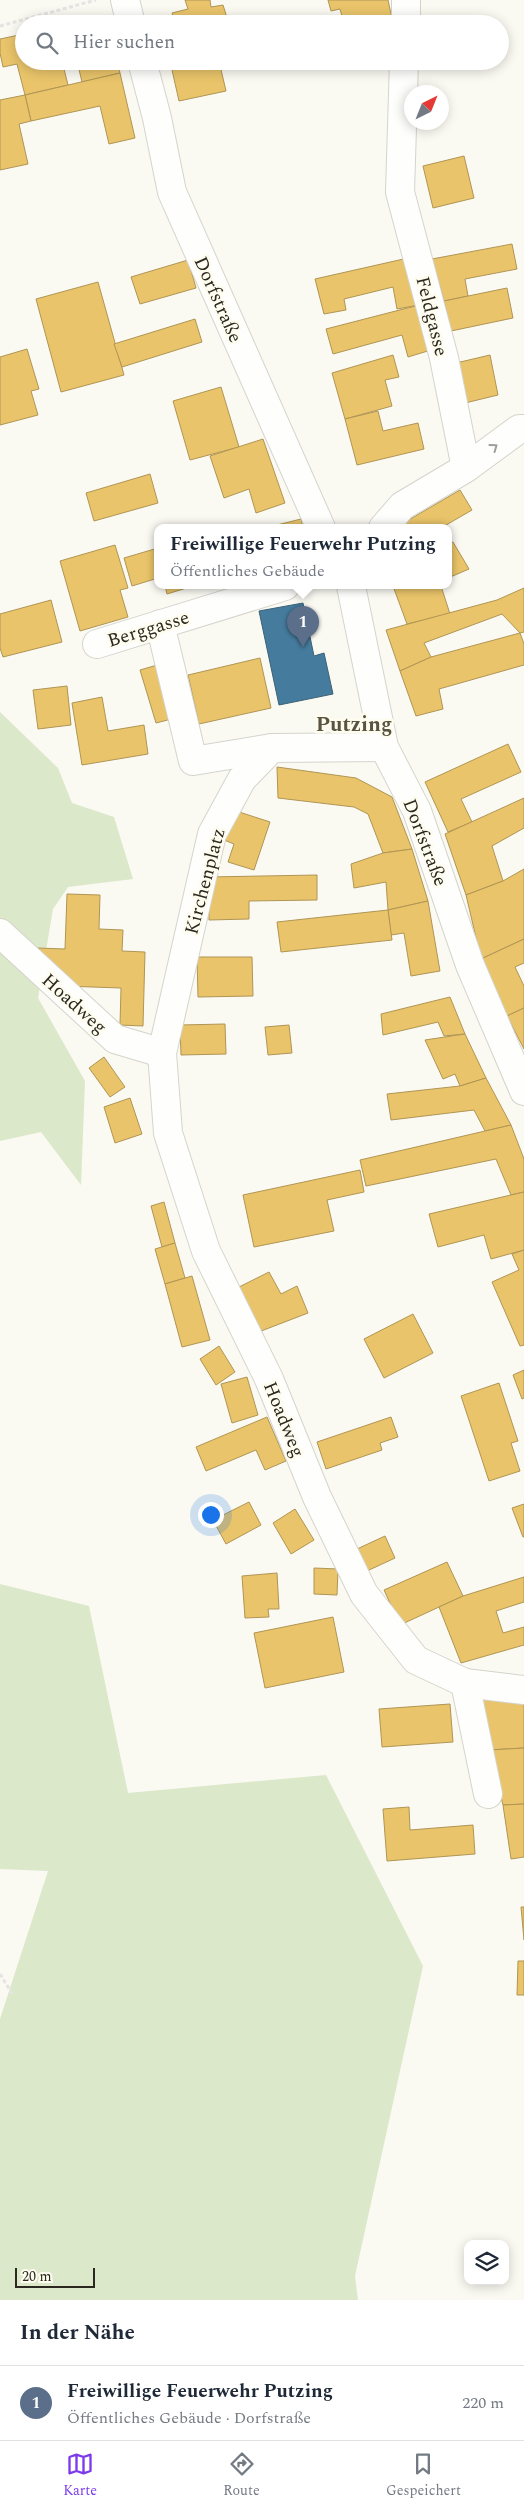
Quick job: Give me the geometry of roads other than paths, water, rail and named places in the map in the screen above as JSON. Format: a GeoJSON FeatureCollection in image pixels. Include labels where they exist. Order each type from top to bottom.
{"type":"FeatureCollection","features":[{"type":"Feature","properties":{"kind":"street"},"geometry":{"type":"LineString","coordinates":[[125,0],[129,15]]}},
{"type":"Feature","properties":{"kind":"street"},"geometry":{"type":"LineString","coordinates":[[406,0],[406,15]]}},
{"type":"Feature","properties":{"kind":"street","name":"Dorfstraße"},"geometry":{"type":"LineString","coordinates":[[144,70],[157,118],[172,192],[319,524]]}},
{"type":"Feature","properties":{"kind":"street","name":"Feldgasse"},"geometry":{"type":"LineString","coordinates":[[404,70],[400,192],[444,358],[466,468]]}},
{"type":"Feature","properties":{"kind":"street"},"geometry":{"type":"LineString","coordinates":[[386,524],[402,506],[466,468],[519,429],[524,429]]}},
{"type":"Feature","properties":{"kind":"street","name":"Berggasse"},"geometry":{"type":"LineString","coordinates":[[97,644],[275,589]]}},
{"type":"Feature","properties":{"kind":"street","name":"Dorfstraße"},"geometry":{"type":"LineString","coordinates":[[352,589],[384,746],[417,811],[470,965],[524,1091]]}},
{"type":"Feature","properties":{"kind":"street"},"geometry":{"type":"LineString","coordinates":[[160,624],[193,762],[272,748],[384,746]]}},
{"type":"Feature","properties":{"kind":"street","name":"Kirchenplatz"},"geometry":{"type":"LineString","coordinates":[[175,1000],[212,834],[242,779],[272,748]]}},
{"type":"Feature","properties":{"kind":"street","name":"Hoadweg"},"geometry":{"type":"LineString","coordinates":[[0,933],[115,1039],[162,1053]]}},
{"type":"Feature","properties":{"kind":"street","name":"Hoadweg"},"geometry":{"type":"LineString","coordinates":[[175,1000],[162,1053],[168,1133],[206,1251],[269,1379],[317,1497],[364,1594],[416,1660],[465,1683],[524,1690]]}},
{"type":"Feature","properties":{"kind":"street"},"geometry":{"type":"LineString","coordinates":[[465,1683],[488,1794]]}},
{"type":"Feature","properties":{"kind":"place","name":"Freiwillige Feuerwehr Putzing"},"geometry":{"type":"Point","coordinates":[303,647]}},
{"type":"Feature","properties":{"kind":"district","name":"Putzing"},"geometry":{"type":"Point","coordinates":[354,724]}}]}
